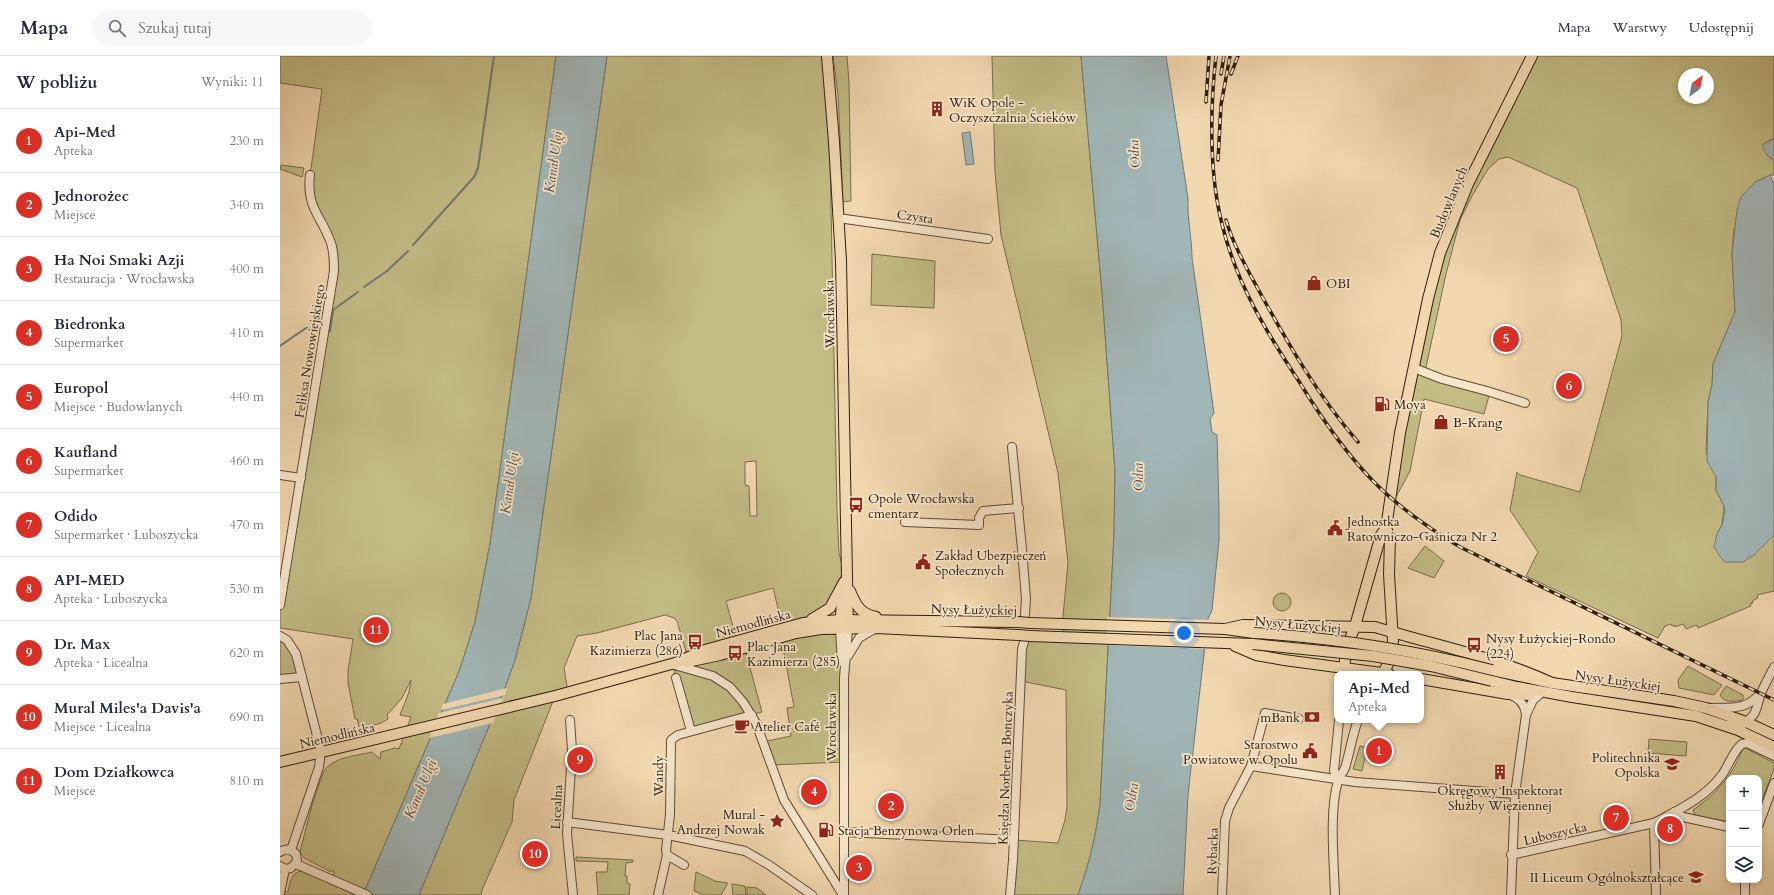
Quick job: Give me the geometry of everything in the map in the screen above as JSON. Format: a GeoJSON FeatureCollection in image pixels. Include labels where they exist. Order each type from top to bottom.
{"type":"FeatureCollection","features":[{"type":"Feature","properties":{"kind":"main road","name":"Wrocławska"},"geometry":{"type":"LineString","coordinates":[[827,56],[841,261],[845,414],[846,584],[844,624]]}},
{"type":"Feature","properties":{"kind":"main road","name":"Budowlanych"},"geometry":{"type":"LineString","coordinates":[[1344,671],[1347,647],[1355,626],[1381,535],[1386,528],[1397,446],[1428,299],[1444,241],[1468,184],[1532,56]]}},
{"type":"Feature","properties":{"kind":"main road","name":"Budowlanych"},"geometry":{"type":"LineString","coordinates":[[1386,528],[1390,538],[1389,574],[1392,633],[1391,654],[1386,671]]}},
{"type":"Feature","properties":{"kind":"main road"},"geometry":{"type":"LineString","coordinates":[[803,623],[830,608],[846,584],[857,606],[862,612],[870,616],[890,620]]}},
{"type":"Feature","properties":{"kind":"main road","name":"Nysy Łużyckiej"},"geometry":{"type":"LineString","coordinates":[[844,624],[890,620],[1018,622],[1028,619],[1061,624],[1243,629],[1254,633],[1296,636],[1380,646],[1434,656],[1552,683],[1674,701],[1706,708],[1746,722],[1773,735]]}},
{"type":"Feature","properties":{"kind":"main road","name":"Niemodlińska"},"geometry":{"type":"LineString","coordinates":[[280,762],[543,699],[673,664],[705,650],[803,623],[844,624]]}},
{"type":"Feature","properties":{"kind":"main road","name":"Nysy Łużyckiej"},"geometry":{"type":"LineString","coordinates":[[844,624],[876,628],[1024,638],[1065,637],[1253,644],[1373,656],[1431,666],[1492,681],[1561,695],[1688,714],[1722,724],[1774,746]]}},
{"type":"Feature","properties":{"kind":"main road","name":"Niemodlińska"},"geometry":{"type":"LineString","coordinates":[[673,664],[708,658],[808,630],[844,624]]}},
{"type":"Feature","properties":{"kind":"main road"},"geometry":{"type":"LineString","coordinates":[[1243,629],[1355,626],[1374,627],[1495,661],[1533,674],[1552,683]]}},
{"type":"Feature","properties":{"kind":"main road"},"geometry":{"type":"LineString","coordinates":[[1225,643],[1256,655],[1344,671]]}},
{"type":"Feature","properties":{"kind":"main road"},"geometry":{"type":"LineString","coordinates":[[1424,680],[1508,694],[1561,695]]}},
{"type":"Feature","properties":{"kind":"street","name":"Feliksa Nowowiejskiego"},"geometry":{"type":"LineString","coordinates":[[280,605],[334,271],[334,260],[330,240],[312,208],[310,199],[310,175]]}},
{"type":"Feature","properties":{"kind":"street","name":"Czysta"},"geometry":{"type":"LineString","coordinates":[[838,218],[988,239]]}},
{"type":"Feature","properties":{"kind":"street"},"geometry":{"type":"LineString","coordinates":[[1414,368],[1442,379],[1525,403]]}},
{"type":"Feature","properties":{"kind":"street"},"geometry":{"type":"LineString","coordinates":[[1012,447],[1019,508],[1028,619]]}},
{"type":"Feature","properties":{"kind":"street"},"geometry":{"type":"LineString","coordinates":[[280,475],[301,478]]}},
{"type":"Feature","properties":{"kind":"street"},"geometry":{"type":"LineString","coordinates":[[905,522],[979,525],[979,518],[983,510],[1019,508]]}},
{"type":"Feature","properties":{"kind":"street","name":"Wrocławska"},"geometry":{"type":"LineString","coordinates":[[844,624],[846,660],[844,678],[844,895]]}},
{"type":"Feature","properties":{"kind":"street","name":"Wrocławska"},"geometry":{"type":"LineString","coordinates":[[844,624],[839,642],[844,678]]}},
{"type":"Feature","properties":{"kind":"street"},"geometry":{"type":"LineString","coordinates":[[846,660],[855,643],[864,635],[876,628]]}},
{"type":"Feature","properties":{"kind":"street"},"geometry":{"type":"LineString","coordinates":[[280,636],[287,640],[296,654],[321,752],[319,768],[291,850]]}},
{"type":"Feature","properties":{"kind":"street","name":"Księdza Norberta Bonczyka"},"geometry":{"type":"LineString","coordinates":[[1010,895],[1014,840],[1022,649],[1024,638]]}},
{"type":"Feature","properties":{"kind":"street"},"geometry":{"type":"LineString","coordinates":[[708,658],[706,663],[710,674]]}},
{"type":"Feature","properties":{"kind":"street"},"geometry":{"type":"LineString","coordinates":[[673,664],[710,674],[730,687],[752,715],[784,800],[844,895]]}},
{"type":"Feature","properties":{"kind":"street"},"geometry":{"type":"LineString","coordinates":[[1722,724],[1737,726],[1746,722],[1754,714],[1757,710],[1761,694],[1774,666]]}},
{"type":"Feature","properties":{"kind":"street"},"geometry":{"type":"LineString","coordinates":[[280,679],[302,677]]}},
{"type":"Feature","properties":{"kind":"street"},"geometry":{"type":"LineString","coordinates":[[676,678],[691,731]]}},
{"type":"Feature","properties":{"kind":"street"},"geometry":{"type":"LineString","coordinates":[[1508,694],[1521,701],[1525,708],[1526,715],[1515,794],[1510,895]]}},
{"type":"Feature","properties":{"kind":"street"},"geometry":{"type":"LineString","coordinates":[[1706,708],[1743,707],[1754,701],[1761,694]]}},
{"type":"Feature","properties":{"kind":"street"},"geometry":{"type":"LineString","coordinates":[[1526,715],[1533,700],[1539,695]]}},
{"type":"Feature","properties":{"kind":"street","name":"Rybacka"},"geometry":{"type":"LineString","coordinates":[[1222,895],[1224,821],[1251,766],[1265,713],[1299,719]]}},
{"type":"Feature","properties":{"kind":"street"},"geometry":{"type":"LineString","coordinates":[[1754,714],[1758,724],[1773,735]]}},
{"type":"Feature","properties":{"kind":"street","name":"Wandy"},"geometry":{"type":"LineString","coordinates":[[658,895],[667,855],[670,744],[673,737],[752,715]]}},
{"type":"Feature","properties":{"kind":"street","name":"Licealna"},"geometry":{"type":"LineString","coordinates":[[570,720],[572,750],[567,822],[567,848],[573,895]]}},
{"type":"Feature","properties":{"kind":"street"},"geometry":{"type":"LineString","coordinates":[[1335,895],[1334,822],[1338,779],[1334,771],[1339,723]]}},
{"type":"Feature","properties":{"kind":"street"},"geometry":{"type":"LineString","coordinates":[[1338,779],[1343,773],[1357,723]]}},
{"type":"Feature","properties":{"kind":"street","name":"Luboszycka"},"geometry":{"type":"LineString","coordinates":[[1511,855],[1654,822],[1699,797],[1716,782],[1739,746],[1742,744],[1747,743],[1774,756]]}},
{"type":"Feature","properties":{"kind":"street"},"geometry":{"type":"LineString","coordinates":[[1251,766],[1355,782],[1515,794]]}},
{"type":"Feature","properties":{"kind":"street"},"geometry":{"type":"LineString","coordinates":[[1762,816],[1774,783]]}},
{"type":"Feature","properties":{"kind":"street"},"geometry":{"type":"LineString","coordinates":[[1674,812],[1684,817],[1726,826]]}},
{"type":"Feature","properties":{"kind":"street"},"geometry":{"type":"LineString","coordinates":[[567,822],[668,835],[745,851],[769,865],[812,895]]}},
{"type":"Feature","properties":{"kind":"street"},"geometry":{"type":"LineString","coordinates":[[1654,822],[1656,895]]}},
{"type":"Feature","properties":{"kind":"street"},"geometry":{"type":"LineString","coordinates":[[844,832],[1014,840]]}},
{"type":"Feature","properties":{"kind":"street"},"geometry":{"type":"LineString","coordinates":[[280,852],[284,850],[291,850],[296,854],[296,864]]}},
{"type":"Feature","properties":{"kind":"street"},"geometry":{"type":"LineString","coordinates":[[667,855],[684,865]]}},
{"type":"Feature","properties":{"kind":"street"},"geometry":{"type":"LineString","coordinates":[[280,893],[282,867],[291,868],[296,864]]}},
{"type":"Feature","properties":{"kind":"street"},"geometry":{"type":"LineString","coordinates":[[296,864],[367,895]]}},
{"type":"Feature","properties":{"kind":"street"},"geometry":{"type":"LineString","coordinates":[[1745,883],[1745,895]]}},
{"type":"Feature","properties":{"kind":"shaded area"},"geometry":{"type":"Polygon","coordinates":[[[280,56],[556,56],[490,544],[475,622],[460,669],[363,895],[280,895],[281,890],[288,892],[290,882],[296,873],[306,872],[326,881],[334,873],[333,870],[331,872],[304,858],[300,852],[312,805],[323,773],[332,764],[344,758],[372,752],[380,759],[381,752],[395,748],[399,749],[411,717],[400,715],[409,692],[411,680],[402,698],[387,715],[388,719],[381,723],[360,729],[357,719],[355,719],[348,683],[348,671],[353,639],[280,628],[280,605],[334,260],[309,183],[322,89],[280,83],[280,56]]]}},
{"type":"Feature","properties":{"kind":"shaded area"},"geometry":{"type":"Polygon","coordinates":[[[607,56],[822,56],[830,156],[837,510],[839,553],[843,569],[837,593],[830,608],[783,628],[773,588],[726,601],[737,641],[687,655],[677,621],[674,618],[665,615],[597,633],[577,636],[564,668],[568,692],[555,696],[514,800],[512,822],[481,895],[419,895],[504,690],[515,660],[531,598],[607,56]],[[756,461],[745,462],[745,485],[749,486],[750,516],[757,516],[756,461]]]}},
{"type":"Feature","properties":{"kind":"shaded area"},"geometry":{"type":"Polygon","coordinates":[[[833,56],[847,56],[849,83],[851,201],[843,202],[838,94],[833,56]]]}},
{"type":"Feature","properties":{"kind":"shaded area"},"geometry":{"type":"Polygon","coordinates":[[[992,56],[1081,56],[1102,292],[1115,471],[1114,535],[1100,804],[1092,850],[1078,895],[1010,895],[1014,840],[1058,843],[1065,820],[1067,807],[1066,690],[1021,681],[1022,637],[1063,638],[1063,616],[1068,563],[1058,473],[1001,235],[995,172],[992,56]]]}},
{"type":"Feature","properties":{"kind":"shaded area"},"geometry":{"type":"Polygon","coordinates":[[[1532,56],[1774,56],[1774,138],[1765,143],[1767,155],[1774,161],[1774,175],[1770,175],[1734,229],[1732,254],[1735,312],[1713,364],[1712,385],[1708,402],[1706,452],[1716,477],[1716,490],[1724,506],[1722,525],[1717,534],[1754,555],[1774,535],[1774,591],[1757,595],[1758,598],[1752,601],[1753,603],[1750,604],[1751,606],[1698,628],[1697,625],[1686,629],[1683,624],[1675,627],[1675,625],[1672,626],[1671,624],[1665,626],[1658,638],[1526,576],[1538,552],[1510,510],[1517,472],[1520,475],[1580,492],[1622,336],[1621,320],[1577,188],[1508,157],[1499,159],[1488,169],[1460,220],[1446,274],[1426,367],[1427,371],[1490,392],[1484,414],[1424,399],[1410,471],[1396,497],[1390,491],[1436,265],[1532,56]]]}},
{"type":"Feature","properties":{"kind":"shaded area"},"geometry":{"type":"Polygon","coordinates":[[[281,165],[304,168],[302,177],[280,169],[281,165]]]}},
{"type":"Feature","properties":{"kind":"shaded area"},"geometry":{"type":"Polygon","coordinates":[[[872,254],[935,261],[934,308],[871,305],[872,254]]]}},
{"type":"Feature","properties":{"kind":"shaded area"},"geometry":{"type":"Polygon","coordinates":[[[1425,546],[1444,561],[1434,578],[1408,568],[1425,546]]]}},
{"type":"Feature","properties":{"kind":"shaded area"},"geometry":{"type":"Polygon","coordinates":[[[1282,593],[1288,596],[1291,602],[1288,608],[1282,611],[1276,608],[1273,602],[1276,596],[1282,593]]]}},
{"type":"Feature","properties":{"kind":"shaded area"},"geometry":{"type":"Polygon","coordinates":[[[840,629],[844,762],[771,765],[763,742],[791,736],[787,708],[794,707],[781,637],[840,629]]]}},
{"type":"Feature","properties":{"kind":"shaded area"},"geometry":{"type":"Polygon","coordinates":[[[280,636],[287,640],[302,677],[280,679],[280,636]]]}},
{"type":"Feature","properties":{"kind":"shaded area"},"geometry":{"type":"Polygon","coordinates":[[[746,653],[762,712],[691,731],[674,671],[746,653]]]}},
{"type":"Feature","properties":{"kind":"shaded area"},"geometry":{"type":"Polygon","coordinates":[[[1688,666],[1722,685],[1714,695],[1679,688],[1678,680],[1688,666]]]}},
{"type":"Feature","properties":{"kind":"shaded area"},"geometry":{"type":"Polygon","coordinates":[[[1726,686],[1743,695],[1743,700],[1724,700],[1720,695],[1726,686]]]}},
{"type":"Feature","properties":{"kind":"shaded area"},"geometry":{"type":"Polygon","coordinates":[[[1649,739],[1687,742],[1686,756],[1648,753],[1649,739]]]}},
{"type":"Feature","properties":{"kind":"shaded area"},"geometry":{"type":"Polygon","coordinates":[[[1360,746],[1367,748],[1362,771],[1353,769],[1360,746]]]}},
{"type":"Feature","properties":{"kind":"shaded area"},"geometry":{"type":"Polygon","coordinates":[[[1743,748],[1774,763],[1774,769],[1762,800],[1762,775],[1729,775],[1743,748]]]}},
{"type":"Feature","properties":{"kind":"shaded area"},"geometry":{"type":"Polygon","coordinates":[[[1726,780],[1726,821],[1695,815],[1693,810],[1705,801],[1726,780]]]}},
{"type":"Feature","properties":{"kind":"shaded area"},"geometry":{"type":"Polygon","coordinates":[[[576,857],[633,860],[633,862],[626,863],[625,876],[627,876],[627,883],[630,884],[629,895],[598,895],[596,872],[607,872],[608,862],[576,861],[576,857]]]}},
{"type":"Feature","properties":{"kind":"shaded area"},"geometry":{"type":"Polygon","coordinates":[[[696,872],[715,881],[728,883],[721,895],[704,895],[694,891],[696,872]]]}},
{"type":"Feature","properties":{"kind":"shaded area"},"geometry":{"type":"Polygon","coordinates":[[[732,884],[745,886],[746,895],[733,895],[732,884]]]}},
{"type":"Feature","properties":{"kind":"shaded area"},"geometry":{"type":"Polygon","coordinates":[[[747,887],[757,888],[766,895],[747,895],[747,887]]]}},
{"type":"Feature","properties":{"kind":"water","name":"Kanał Ulgi"},"geometry":{"type":"Polygon","coordinates":[[[556,56],[607,56],[531,598],[515,660],[504,690],[419,895],[363,895],[460,669],[475,622],[490,544],[556,56]]]}},
{"type":"Feature","properties":{"kind":"water","name":"Odra"},"geometry":{"type":"Polygon","coordinates":[[[1081,56],[1166,56],[1188,198],[1192,258],[1214,413],[1210,419],[1212,432],[1217,435],[1219,540],[1212,610],[1208,619],[1188,795],[1183,895],[1078,895],[1092,850],[1100,804],[1114,535],[1115,471],[1102,292],[1081,56]]]}},
{"type":"Feature","properties":{"kind":"water"},"geometry":{"type":"Polygon","coordinates":[[[970,132],[974,164],[966,165],[962,133],[970,132]]]}},
{"type":"Feature","properties":{"kind":"water"},"geometry":{"type":"Polygon","coordinates":[[[1774,138],[1774,161],[1767,155],[1762,145],[1774,138]]]}},
{"type":"Feature","properties":{"kind":"water"},"geometry":{"type":"Polygon","coordinates":[[[1770,175],[1774,184],[1774,535],[1754,555],[1743,562],[1726,562],[1721,558],[1714,547],[1717,534],[1722,525],[1725,511],[1716,490],[1716,477],[1707,461],[1708,402],[1712,385],[1713,364],[1735,312],[1732,254],[1737,210],[1741,197],[1755,182],[1770,175]]]}},
{"type":"Feature","properties":{"kind":"pier"},"geometry":{"type":"Polygon","coordinates":[[[1107,617],[1210,620],[1207,649],[1106,645],[1107,617]]]}},
{"type":"Feature","properties":{"kind":"pier"},"geometry":{"type":"Polygon","coordinates":[[[507,688],[505,695],[441,710],[443,704],[507,688]]]}},
{"type":"Feature","properties":{"kind":"pier"},"geometry":{"type":"Polygon","coordinates":[[[503,698],[493,723],[429,738],[439,713],[503,698]]]}},
{"type":"Feature","properties":{"kind":"waterway"},"geometry":{"type":"LineString","coordinates":[[413,245],[474,177],[478,168],[494,56]]}},
{"type":"Feature","properties":{"kind":"waterway"},"geometry":{"type":"LineString","coordinates":[[364,287],[387,271],[408,251]]}},
{"type":"Feature","properties":{"kind":"waterway"},"geometry":{"type":"LineString","coordinates":[[327,331],[330,331],[333,310],[358,292]]}},
{"type":"Feature","properties":{"kind":"waterway"},"geometry":{"type":"LineString","coordinates":[[280,346],[306,328],[323,330]]}},
{"type":"Feature","properties":{"kind":"railway"},"geometry":{"type":"LineString","coordinates":[[1206,102],[1209,56]]}},
{"type":"Feature","properties":{"kind":"railway"},"geometry":{"type":"LineString","coordinates":[[1216,56],[1212,119],[1213,162],[1222,224],[1235,267],[1254,307],[1317,410],[1335,436],[1365,473],[1395,502],[1427,526],[1460,547],[1774,700]]}},
{"type":"Feature","properties":{"kind":"railway"},"geometry":{"type":"LineString","coordinates":[[1221,74],[1224,56]]}},
{"type":"Feature","properties":{"kind":"railway"},"geometry":{"type":"LineString","coordinates":[[1218,160],[1221,105],[1230,56]]}},
{"type":"Feature","properties":{"kind":"railway"},"geometry":{"type":"LineString","coordinates":[[1231,74],[1238,56]]}},
{"type":"Feature","properties":{"kind":"railway"},"geometry":{"type":"LineString","coordinates":[[1226,220],[1232,238],[1244,264],[1292,349],[1316,387],[1358,442]]}},
{"type":"Feature","properties":{"kind":"place","name":"WiK Opole - Oczyszczalnia Ścieków"},"geometry":{"type":"Point","coordinates":[937,109]}},
{"type":"Feature","properties":{"kind":"place","name":"OBI"},"geometry":{"type":"Point","coordinates":[1314,283]}},
{"type":"Feature","properties":{"kind":"place","name":"Europol"},"geometry":{"type":"Point","coordinates":[1506,339]}},
{"type":"Feature","properties":{"kind":"place","name":"Kaufland"},"geometry":{"type":"Point","coordinates":[1569,386]}},
{"type":"Feature","properties":{"kind":"place","name":"Moya"},"geometry":{"type":"Point","coordinates":[1382,404]}},
{"type":"Feature","properties":{"kind":"place","name":"B-Krang"},"geometry":{"type":"Point","coordinates":[1441,422]}},
{"type":"Feature","properties":{"kind":"place","name":"Opole Wrocławska cmentarz"},"geometry":{"type":"Point","coordinates":[856,505]}},
{"type":"Feature","properties":{"kind":"place","name":"Jednostka Ratowniczo-Gaśnicza Nr 2"},"geometry":{"type":"Point","coordinates":[1335,528]}},
{"type":"Feature","properties":{"kind":"place","name":"Zakład Ubezpieczeń Społecznych"},"geometry":{"type":"Point","coordinates":[923,562]}},
{"type":"Feature","properties":{"kind":"place","name":"Dom Działkowca"},"geometry":{"type":"Point","coordinates":[376,630]}},
{"type":"Feature","properties":{"kind":"place","name":"Plac Jana Kazimierza (286)"},"geometry":{"type":"Point","coordinates":[695,642]}},
{"type":"Feature","properties":{"kind":"place","name":"Nysy Łużyckiej-Rondo (224)"},"geometry":{"type":"Point","coordinates":[1474,645]}},
{"type":"Feature","properties":{"kind":"place","name":"Plac Jana Kazimierza (285)"},"geometry":{"type":"Point","coordinates":[735,653]}},
{"type":"Feature","properties":{"kind":"place","name":"mBank"},"geometry":{"type":"Point","coordinates":[1312,717]}},
{"type":"Feature","properties":{"kind":"place","name":"Atelier Café"},"geometry":{"type":"Point","coordinates":[742,726]}},
{"type":"Feature","properties":{"kind":"place","name":"Starostwo Powiatowe w Opolu"},"geometry":{"type":"Point","coordinates":[1310,751]}},
{"type":"Feature","properties":{"kind":"place","name":"Api-Med"},"geometry":{"type":"Point","coordinates":[1379,751]}},
{"type":"Feature","properties":{"kind":"place","name":"Dr. Max"},"geometry":{"type":"Point","coordinates":[580,760]}},
{"type":"Feature","properties":{"kind":"place","name":"Politechnika Opolska"},"geometry":{"type":"Point","coordinates":[1672,764]}},
{"type":"Feature","properties":{"kind":"place","name":"Okręgowy Inspektorat Służby Więziennej"},"geometry":{"type":"Point","coordinates":[1500,772]}},
{"type":"Feature","properties":{"kind":"place","name":"Biedronka"},"geometry":{"type":"Point","coordinates":[814,792]}},
{"type":"Feature","properties":{"kind":"place","name":"Jednorożec"},"geometry":{"type":"Point","coordinates":[891,806]}},
{"type":"Feature","properties":{"kind":"place","name":"Odido"},"geometry":{"type":"Point","coordinates":[1616,818]}},
{"type":"Feature","properties":{"kind":"place","name":"Mural - Andrzej Nowak"},"geometry":{"type":"Point","coordinates":[777,821]}},
{"type":"Feature","properties":{"kind":"place","name":"API-MED"},"geometry":{"type":"Point","coordinates":[1670,829]}},
{"type":"Feature","properties":{"kind":"place","name":"Stacja Benzynowa Orlen"},"geometry":{"type":"Point","coordinates":[826,830]}},
{"type":"Feature","properties":{"kind":"place","name":"Mural Miles'a Davis'a"},"geometry":{"type":"Point","coordinates":[535,854]}},
{"type":"Feature","properties":{"kind":"place","name":"Ha Noi Smaki Azji"},"geometry":{"type":"Point","coordinates":[859,868]}},
{"type":"Feature","properties":{"kind":"place","name":"II Liceum Ogólnokształcące"},"geometry":{"type":"Point","coordinates":[1696,877]}}]}
